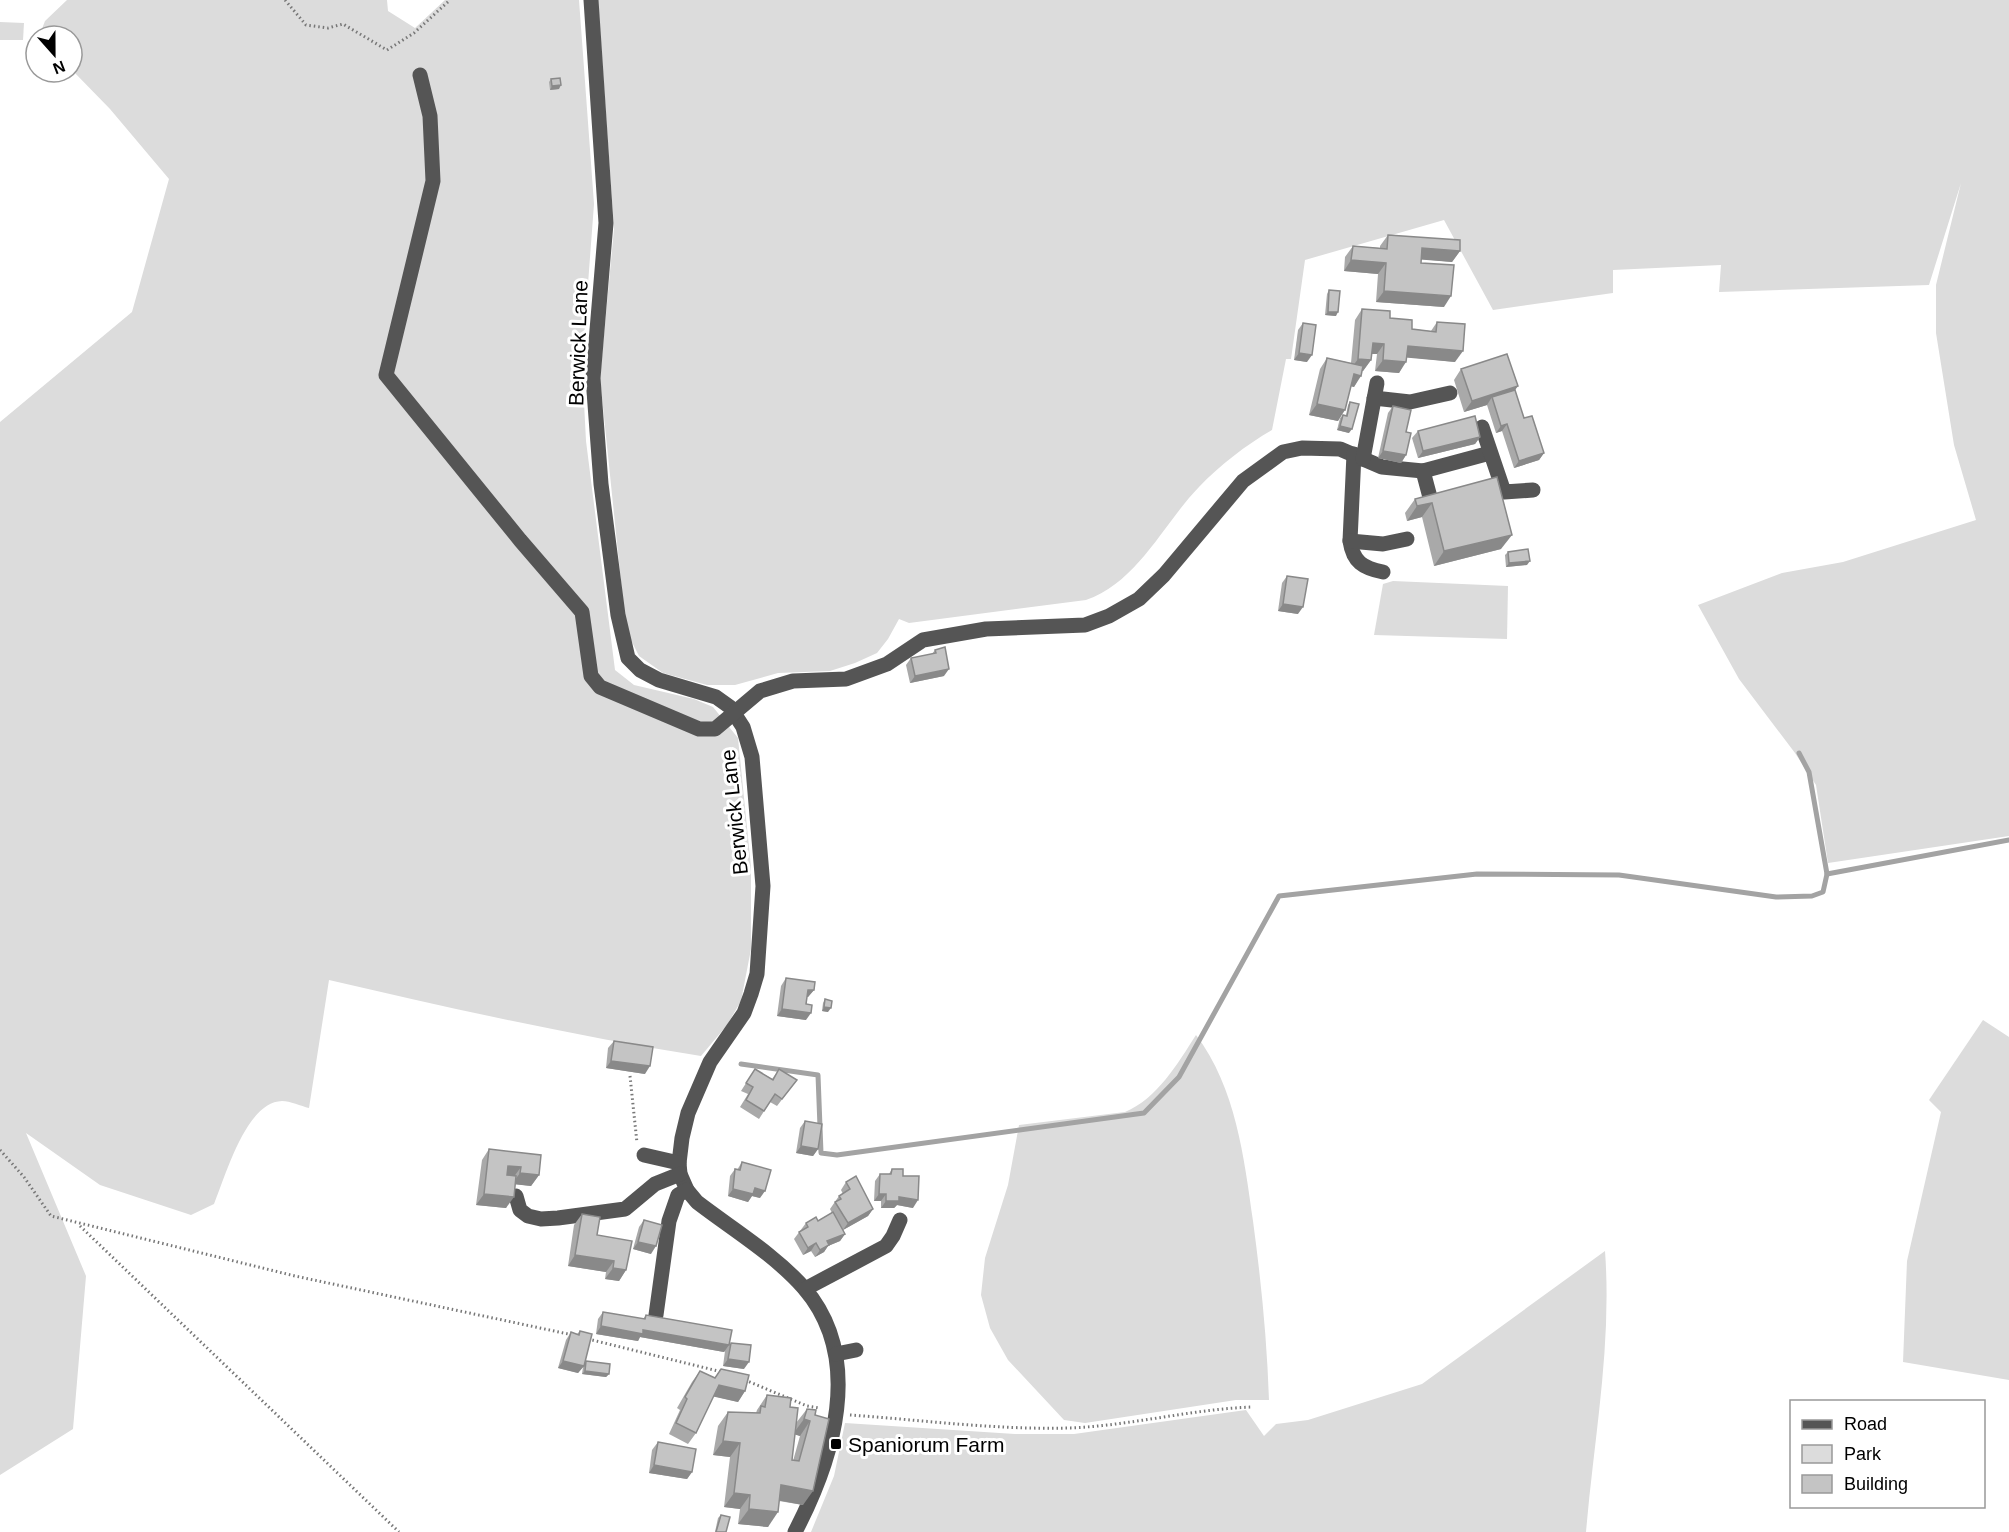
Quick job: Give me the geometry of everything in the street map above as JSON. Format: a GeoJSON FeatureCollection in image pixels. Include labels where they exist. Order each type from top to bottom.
{"type":"FeatureCollection","features":[{"type":"Feature","properties":{"kind":"street","name":"Berwick Lane"},"geometry":{"type":"LineString","coordinates":[[591,0],[606,223],[593,378],[601,484],[618,615],[628,658],[640,670],[659,680],[716,697],[735,713],[743,727],[752,757],[763,886],[757,974],[744,1013],[710,1062],[697,1090],[688,1113],[679,1169]]}},
{"type":"Feature","properties":{"kind":"street"},"geometry":{"type":"LineString","coordinates":[[420,75],[430,116],[433,181],[386,375],[520,540],[582,612],[591,676],[600,687],[699,729],[715,729],[760,691],[793,681],[846,679],[887,664],[923,640],[986,629],[1085,625],[1109,616],[1139,599],[1164,574],[1242,481],[1283,452],[1302,447],[1340,449],[1382,467],[1423,471],[1490,453]]}},
{"type":"Feature","properties":{"kind":"street"},"geometry":{"type":"LineString","coordinates":[[1383,572],[1362,566],[1356,560],[1350,541],[1359,457],[1376,391],[1410,402],[1450,393]]}},
{"type":"Feature","properties":{"kind":"street"},"geometry":{"type":"LineString","coordinates":[[1482,427],[1504,492],[1533,490]]}},
{"type":"Feature","properties":{"kind":"street"},"geometry":{"type":"LineString","coordinates":[[1423,471],[1431,501]]}},
{"type":"Feature","properties":{"kind":"street"},"geometry":{"type":"LineString","coordinates":[[1350,541],[1383,544],[1407,539]]}},
{"type":"Feature","properties":{"kind":"street"},"geometry":{"type":"LineString","coordinates":[[644,1155],[679,1169],[687,1190],[697,1202],[781,1266],[805,1289],[824,1320],[836,1354],[839,1378],[838,1412],[817,1487],[795,1532]]}},
{"type":"Feature","properties":{"kind":"street"},"geometry":{"type":"LineString","coordinates":[[516,1196],[520,1210],[528,1216],[542,1220],[625,1209],[655,1184],[679,1169]]}},
{"type":"Feature","properties":{"kind":"street"},"geometry":{"type":"LineString","coordinates":[[656,1315],[669,1221],[678,1195],[687,1190]]}},
{"type":"Feature","properties":{"kind":"street"},"geometry":{"type":"LineString","coordinates":[[805,1289],[885,1246],[893,1236],[900,1220]]}},
{"type":"Feature","properties":{"kind":"street"},"geometry":{"type":"LineString","coordinates":[[836,1354],[856,1350]]}},
{"type":"Feature","properties":{"kind":"path"},"geometry":{"type":"LineString","coordinates":[[285,0],[306,25],[328,28],[343,24],[387,51],[414,33],[450,0]]}},
{"type":"Feature","properties":{"kind":"path"},"geometry":{"type":"LineString","coordinates":[[630,1076],[638,1153],[644,1155]]}},
{"type":"Feature","properties":{"kind":"path"},"geometry":{"type":"LineString","coordinates":[[0,1150],[24,1177],[51,1216],[79,1225],[296,1276],[575,1335]]}},
{"type":"Feature","properties":{"kind":"path"},"geometry":{"type":"LineString","coordinates":[[79,1225],[399,1532]]}},
{"type":"Feature","properties":{"kind":"path"},"geometry":{"type":"LineString","coordinates":[[586,1338],[722,1372]]}},
{"type":"Feature","properties":{"kind":"path"},"geometry":{"type":"LineString","coordinates":[[744,1380],[807,1406],[850,1415],[931,1421],[1066,1428],[1110,1425],[1221,1408],[1253,1407]]}},
{"type":"Feature","properties":{"kind":"green space"},"geometry":{"type":"Polygon","coordinates":[[[67,0],[387,0],[388,11],[415,28],[445,0],[579,0],[594,204],[582,364],[586,441],[615,670],[634,685],[694,699],[713,707],[738,738],[751,867],[751,949],[741,1001],[727,1025],[701,1056],[515,1021],[329,980],[309,1108],[282,1101],[269,1105],[258,1113],[239,1142],[214,1204],[191,1215],[100,1185],[26,1133],[86,1276],[73,1429],[0,1475],[0,422],[132,312],[169,179],[110,109],[84,82],[84,24],[44,24],[67,0]]]}},
{"type":"Feature","properties":{"kind":"green space"},"geometry":{"type":"Polygon","coordinates":[[[598,0],[2009,0],[2009,836],[1828,863],[1816,785],[1795,753],[1739,679],[1698,605],[1782,573],[1843,562],[1976,520],[1954,445],[1936,333],[1936,285],[1961,183],[1929,285],[1719,292],[1721,265],[1613,270],[1613,293],[1493,310],[1444,220],[1305,260],[1291,359],[1286,359],[1272,430],[1234,456],[1207,479],[1135,566],[1121,580],[1104,591],[1086,600],[909,623],[899,619],[877,653],[830,671],[778,673],[735,685],[707,685],[663,673],[639,656],[626,630],[600,378],[614,229],[598,0]]]}},
{"type":"Feature","properties":{"kind":"green space"},"geometry":{"type":"Polygon","coordinates":[[[0,22],[24,23],[23,40],[0,40],[0,22]]]}},
{"type":"Feature","properties":{"kind":"green space"},"geometry":{"type":"Polygon","coordinates":[[[1393,581],[1508,586],[1507,639],[1374,635],[1383,584],[1393,581]]]}},
{"type":"Feature","properties":{"kind":"green space"},"geometry":{"type":"Polygon","coordinates":[[[1983,1020],[2009,1037],[2009,1380],[1903,1362],[1907,1261],[1941,1112],[1929,1100],[1983,1020]]]}},
{"type":"Feature","properties":{"kind":"green space"},"geometry":{"type":"Polygon","coordinates":[[[1196,1035],[1221,1077],[1242,1148],[1261,1288],[1269,1400],[1236,1400],[1085,1423],[1064,1420],[1008,1360],[990,1328],[981,1295],[985,1258],[1008,1185],[1019,1125],[1125,1112],[1157,1089],[1196,1035]]]}},
{"type":"Feature","properties":{"kind":"green space"},"geometry":{"type":"Polygon","coordinates":[[[1605,1251],[1607,1286],[1604,1357],[1586,1532],[811,1532],[834,1476],[845,1423],[1015,1434],[1074,1434],[1246,1410],[1264,1436],[1276,1424],[1308,1420],[1422,1384],[1605,1251]]]}},
{"type":"Feature","properties":{"kind":"building"},"geometry":{"type":"Polygon","coordinates":[[[560,78],[561,85],[552,86],[551,79],[560,78]]]}},
{"type":"Feature","properties":{"kind":"building"},"geometry":{"type":"Polygon","coordinates":[[[1388,235],[1460,240],[1460,251],[1422,248],[1421,263],[1454,265],[1451,296],[1384,291],[1386,263],[1351,260],[1353,246],[1387,249],[1388,235]]]}},
{"type":"Feature","properties":{"kind":"building"},"geometry":{"type":"Polygon","coordinates":[[[1329,290],[1340,291],[1338,312],[1328,312],[1329,290]]]}},
{"type":"Feature","properties":{"kind":"building"},"geometry":{"type":"Polygon","coordinates":[[[1362,309],[1390,311],[1390,318],[1412,320],[1412,329],[1436,332],[1437,322],[1465,324],[1463,351],[1408,346],[1406,362],[1383,360],[1384,344],[1373,343],[1371,360],[1358,359],[1362,309]]]}},
{"type":"Feature","properties":{"kind":"building"},"geometry":{"type":"Polygon","coordinates":[[[1303,323],[1316,325],[1312,355],[1299,353],[1303,323]]]}},
{"type":"Feature","properties":{"kind":"building"},"geometry":{"type":"Polygon","coordinates":[[[1507,354],[1518,386],[1472,401],[1461,369],[1507,354]]]}},
{"type":"Feature","properties":{"kind":"building"},"geometry":{"type":"Polygon","coordinates":[[[1327,358],[1363,366],[1361,376],[1354,374],[1345,410],[1317,404],[1327,358]]]}},
{"type":"Feature","properties":{"kind":"building"},"geometry":{"type":"Polygon","coordinates":[[[1515,390],[1524,418],[1532,416],[1544,453],[1519,461],[1507,424],[1501,426],[1492,397],[1515,390]]]}},
{"type":"Feature","properties":{"kind":"building"},"geometry":{"type":"Polygon","coordinates":[[[1350,402],[1359,404],[1352,429],[1340,426],[1343,415],[1347,416],[1350,402]]]}},
{"type":"Feature","properties":{"kind":"building"},"geometry":{"type":"Polygon","coordinates":[[[1393,406],[1411,410],[1406,432],[1411,433],[1406,455],[1383,451],[1393,406]]]}},
{"type":"Feature","properties":{"kind":"building"},"geometry":{"type":"Polygon","coordinates":[[[1475,416],[1480,437],[1423,451],[1418,431],[1475,416]]]}},
{"type":"Feature","properties":{"kind":"building"},"geometry":{"type":"Polygon","coordinates":[[[1497,477],[1512,535],[1444,551],[1432,503],[1417,506],[1415,499],[1497,477]]]}},
{"type":"Feature","properties":{"kind":"building"},"geometry":{"type":"Polygon","coordinates":[[[1528,549],[1530,561],[1509,563],[1508,552],[1528,549]]]}},
{"type":"Feature","properties":{"kind":"building"},"geometry":{"type":"Polygon","coordinates":[[[1287,576],[1308,579],[1303,607],[1283,604],[1287,576]]]}},
{"type":"Feature","properties":{"kind":"building"},"geometry":{"type":"Polygon","coordinates":[[[945,647],[949,669],[915,676],[911,658],[936,653],[935,650],[945,647]]]}},
{"type":"Feature","properties":{"kind":"building"},"geometry":{"type":"Polygon","coordinates":[[[786,978],[815,982],[814,990],[808,990],[806,1004],[812,1005],[811,1013],[782,1009],[786,978]]]}},
{"type":"Feature","properties":{"kind":"building"},"geometry":{"type":"Polygon","coordinates":[[[825,999],[832,1001],[831,1008],[824,1007],[825,999]]]}},
{"type":"Feature","properties":{"kind":"building"},"geometry":{"type":"Polygon","coordinates":[[[614,1041],[653,1047],[650,1066],[611,1061],[614,1041]]]}},
{"type":"Feature","properties":{"kind":"building"},"geometry":{"type":"Polygon","coordinates":[[[755,1069],[773,1080],[779,1069],[797,1080],[782,1099],[775,1094],[764,1111],[746,1100],[753,1087],[746,1083],[755,1069]]]}},
{"type":"Feature","properties":{"kind":"building"},"geometry":{"type":"Polygon","coordinates":[[[805,1121],[822,1124],[818,1149],[801,1146],[805,1121]]]}},
{"type":"Feature","properties":{"kind":"building"},"geometry":{"type":"Polygon","coordinates":[[[489,1149],[541,1155],[539,1175],[520,1173],[521,1167],[508,1166],[507,1175],[516,1176],[514,1197],[484,1194],[489,1149]]]}},
{"type":"Feature","properties":{"kind":"building"},"geometry":{"type":"Polygon","coordinates":[[[742,1162],[771,1170],[765,1191],[755,1188],[753,1194],[733,1189],[735,1169],[740,1170],[742,1162]]]}},
{"type":"Feature","properties":{"kind":"building"},"geometry":{"type":"Polygon","coordinates":[[[892,1169],[903,1169],[903,1176],[919,1176],[918,1200],[899,1197],[899,1201],[886,1201],[886,1194],[879,1194],[880,1174],[891,1174],[892,1169]]]}},
{"type":"Feature","properties":{"kind":"building"},"geometry":{"type":"Polygon","coordinates":[[[856,1176],[873,1209],[848,1223],[835,1202],[841,1199],[839,1196],[850,1189],[846,1182],[856,1176]]]}},
{"type":"Feature","properties":{"kind":"building"},"geometry":{"type":"Polygon","coordinates":[[[833,1212],[845,1234],[827,1241],[829,1245],[820,1250],[816,1243],[808,1248],[799,1232],[808,1227],[806,1223],[816,1217],[818,1221],[833,1212]]]}},
{"type":"Feature","properties":{"kind":"building"},"geometry":{"type":"Polygon","coordinates":[[[582,1214],[600,1217],[597,1235],[632,1241],[626,1270],[613,1268],[614,1261],[575,1255],[582,1214]]]}},
{"type":"Feature","properties":{"kind":"building"},"geometry":{"type":"Polygon","coordinates":[[[644,1220],[662,1225],[656,1246],[638,1242],[644,1220]]]}},
{"type":"Feature","properties":{"kind":"building"},"geometry":{"type":"Polygon","coordinates":[[[603,1312],[645,1319],[646,1315],[732,1330],[729,1345],[643,1330],[643,1334],[601,1326],[603,1312]]]}},
{"type":"Feature","properties":{"kind":"building"},"geometry":{"type":"Polygon","coordinates":[[[580,1331],[592,1334],[584,1366],[563,1361],[571,1332],[579,1335],[580,1331]]]}},
{"type":"Feature","properties":{"kind":"building"},"geometry":{"type":"Polygon","coordinates":[[[731,1343],[751,1345],[749,1362],[728,1359],[731,1343]]]}},
{"type":"Feature","properties":{"kind":"building"},"geometry":{"type":"Polygon","coordinates":[[[586,1361],[610,1364],[609,1374],[585,1371],[586,1361]]]}},
{"type":"Feature","properties":{"kind":"building"},"geometry":{"type":"Polygon","coordinates":[[[721,1369],[749,1375],[745,1391],[719,1385],[696,1433],[676,1423],[687,1399],[685,1397],[700,1371],[715,1378],[721,1369]]]}},
{"type":"Feature","properties":{"kind":"building"},"geometry":{"type":"Polygon","coordinates":[[[767,1395],[791,1398],[790,1407],[798,1408],[792,1460],[799,1461],[810,1421],[804,1419],[807,1409],[816,1410],[815,1415],[829,1419],[813,1491],[781,1485],[778,1512],[749,1509],[750,1495],[734,1493],[740,1443],[723,1441],[728,1412],[760,1413],[761,1406],[765,1407],[767,1395]]]}},
{"type":"Feature","properties":{"kind":"building"},"geometry":{"type":"Polygon","coordinates":[[[658,1442],[696,1449],[692,1472],[654,1465],[658,1442]]]}},
{"type":"Feature","properties":{"kind":"building"},"geometry":{"type":"Polygon","coordinates":[[[721,1515],[730,1517],[726,1532],[716,1532],[721,1515]]]}},
{"type":"Feature","properties":{"kind":"waterway"},"geometry":{"type":"LineString","coordinates":[[741,1064],[818,1075],[821,1153],[837,1155],[1144,1113],[1179,1077],[1279,896],[1477,874],[1619,875],[1776,897],[1812,896],[1823,892],[1827,874],[1809,772],[1799,753]]}},
{"type":"Feature","properties":{"kind":"waterway"},"geometry":{"type":"LineString","coordinates":[[1827,874],[2009,840]]}},
{"type":"Feature","properties":{"kind":"place","name":"Spaniorum Farm"},"geometry":{"type":"Point","coordinates":[836,1444]}}]}
